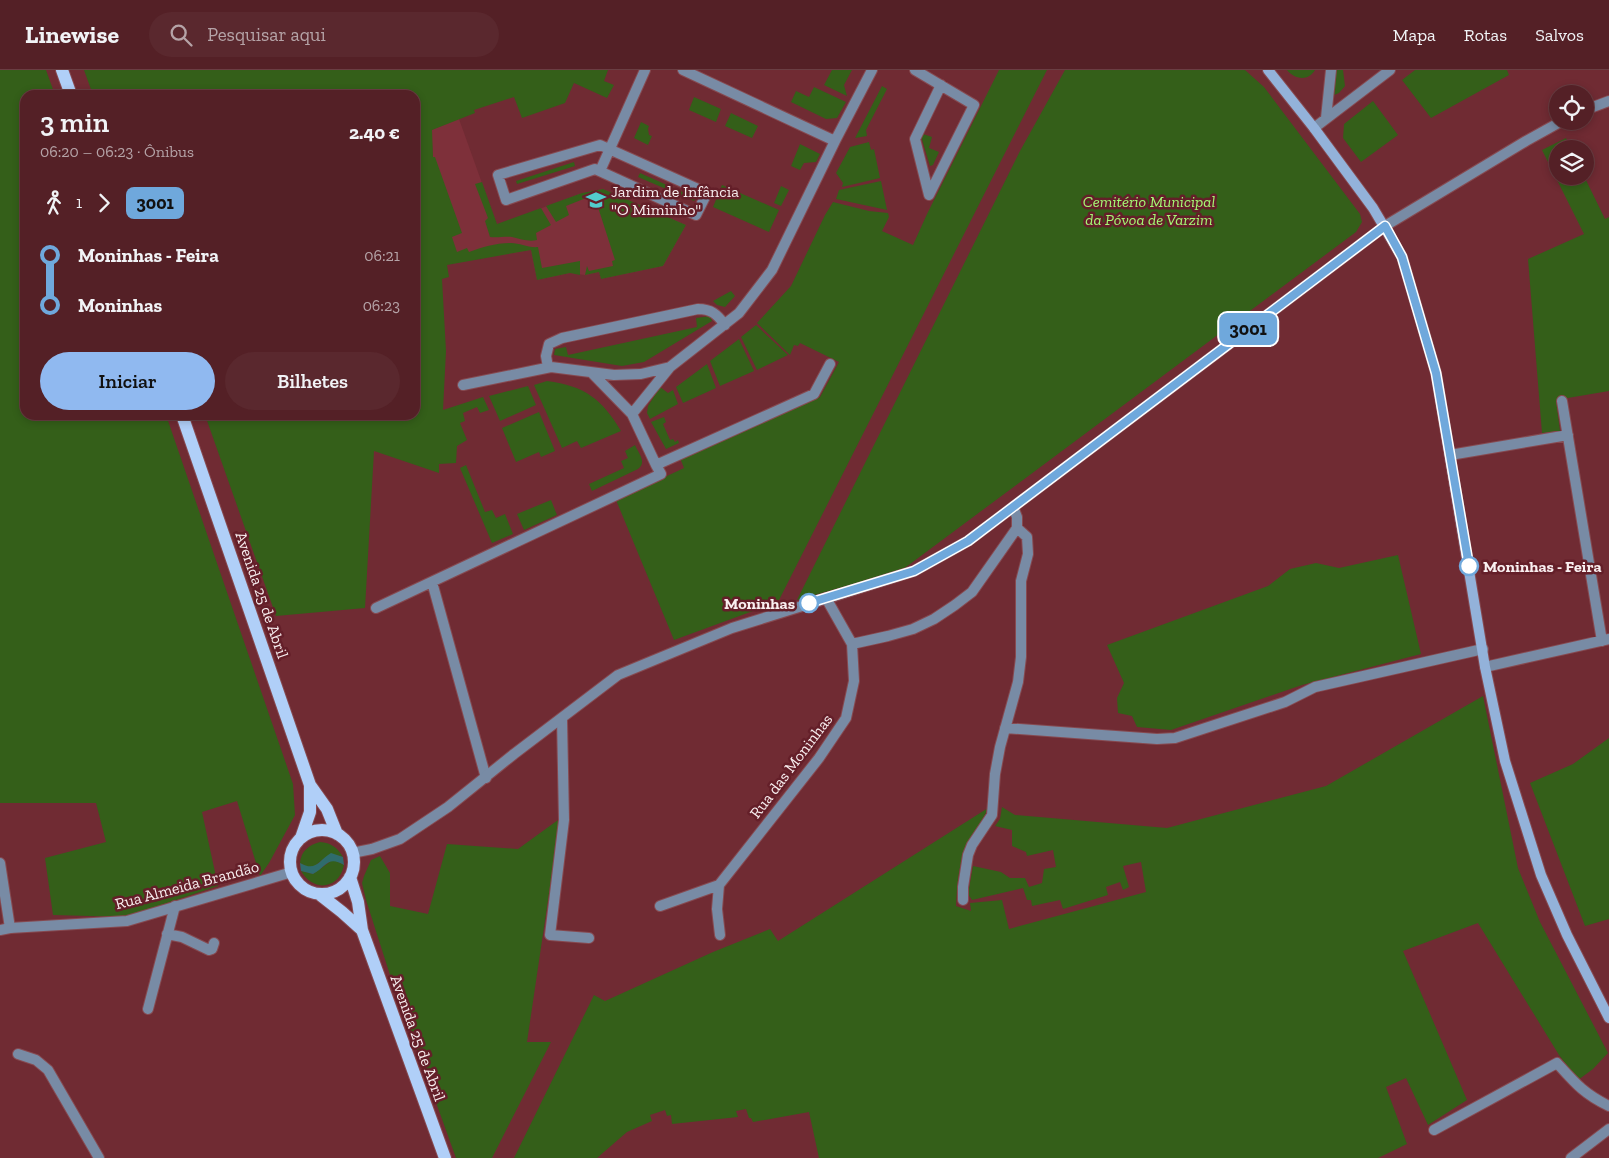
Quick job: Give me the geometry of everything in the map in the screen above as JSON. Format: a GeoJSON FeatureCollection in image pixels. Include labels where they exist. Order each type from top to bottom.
{"type":"FeatureCollection","features":[{"type":"Feature","properties":{"kind":"main road"},"geometry":{"type":"LineString","coordinates":[[62,70],[69,90]]}},
{"type":"Feature","properties":{"kind":"main road"},"geometry":{"type":"LineString","coordinates":[[1268,70],[1314,128],[1385,226],[1402,257],[1436,373],[1485,667],[1505,761],[1541,875],[1566,935],[1609,1018]]}},
{"type":"Feature","properties":{"kind":"main road","name":"Avenida 25 de Abril"},"geometry":{"type":"LineString","coordinates":[[184,420],[310,785],[327,809],[337,834]]}},
{"type":"Feature","properties":{"kind":"main road","name":"Avenida 25 de Abril"},"geometry":{"type":"LineString","coordinates":[[301,838],[310,812],[310,785]]}},
{"type":"Feature","properties":{"kind":"main road"},"geometry":{"type":"LineString","coordinates":[[318,831],[328,831],[337,834],[349,845],[352,853],[353,869],[350,877],[345,885],[329,894],[310,892],[302,887],[292,872],[291,854],[295,845],[301,838],[318,831]]}},
{"type":"Feature","properties":{"kind":"main road","name":"Avenida 25 de Abril"},"geometry":{"type":"LineString","coordinates":[[350,877],[358,902],[362,930],[444,1158]]}},
{"type":"Feature","properties":{"kind":"main road","name":"Avenida 25 de Abril"},"geometry":{"type":"LineString","coordinates":[[319,894],[362,930]]}},
{"type":"Feature","properties":{"kind":"street"},"geometry":{"type":"LineString","coordinates":[[600,171],[645,70]]}},
{"type":"Feature","properties":{"kind":"street"},"geometry":{"type":"LineString","coordinates":[[682,70],[835,141]]}},
{"type":"Feature","properties":{"kind":"street"},"geometry":{"type":"LineString","coordinates":[[632,414],[670,367],[739,313],[772,270],[872,70]]}},
{"type":"Feature","properties":{"kind":"street"},"geometry":{"type":"LineString","coordinates":[[915,70],[931,74],[941,85],[974,105],[929,195],[915,139],[941,85]]}},
{"type":"Feature","properties":{"kind":"street"},"geometry":{"type":"LineString","coordinates":[[1326,118],[1331,70]]}},
{"type":"Feature","properties":{"kind":"street"},"geometry":{"type":"LineString","coordinates":[[1314,128],[1390,70]]}},
{"type":"Feature","properties":{"kind":"street"},"geometry":{"type":"LineString","coordinates":[[1594,107],[1609,101]]}},
{"type":"Feature","properties":{"kind":"street"},"geometry":{"type":"LineString","coordinates":[[352,853],[372,850],[400,839],[448,807],[618,675],[732,628],[914,571],[968,541],[1385,226],[1549,128]]}},
{"type":"Feature","properties":{"kind":"street"},"geometry":{"type":"LineString","coordinates":[[600,145],[610,149],[707,193],[696,215],[595,169],[506,200],[498,175],[600,145]]}},
{"type":"Feature","properties":{"kind":"street"},"geometry":{"type":"LineString","coordinates":[[548,367],[546,356],[549,344],[562,338],[698,309],[709,309],[720,317],[725,325]]}},
{"type":"Feature","properties":{"kind":"street"},"geometry":{"type":"LineString","coordinates":[[656,465],[814,394],[830,364]]}},
{"type":"Feature","properties":{"kind":"street"},"geometry":{"type":"LineString","coordinates":[[463,385],[548,367],[614,375],[641,374],[670,367]]}},
{"type":"Feature","properties":{"kind":"street"},"geometry":{"type":"LineString","coordinates":[[376,608],[661,474],[632,414],[592,373]]}},
{"type":"Feature","properties":{"kind":"street"},"geometry":{"type":"LineString","coordinates":[[1485,667],[1606,640],[1562,401]]}},
{"type":"Feature","properties":{"kind":"street"},"geometry":{"type":"LineString","coordinates":[[1450,455],[1568,435]]}},
{"type":"Feature","properties":{"kind":"street"},"geometry":{"type":"LineString","coordinates":[[852,644],[913,629],[934,620],[972,592],[1017,528],[1013,507]]}},
{"type":"Feature","properties":{"kind":"street"},"geometry":{"type":"LineString","coordinates":[[963,900],[968,855],[972,845],[992,815],[994,774],[1018,682],[1021,656],[1021,580],[1028,554],[1027,537],[1017,528]]}},
{"type":"Feature","properties":{"kind":"street"},"geometry":{"type":"LineString","coordinates":[[432,582],[486,778]]}},
{"type":"Feature","properties":{"kind":"street","name":"Rua das Moninhas"},"geometry":{"type":"LineString","coordinates":[[719,886],[819,758],[846,718],[854,681],[852,644],[826,598]]}},
{"type":"Feature","properties":{"kind":"street"},"geometry":{"type":"LineString","coordinates":[[1005,728],[1157,739],[1175,738],[1285,702],[1315,687],[1482,649]]}},
{"type":"Feature","properties":{"kind":"street"},"geometry":{"type":"LineString","coordinates":[[562,719],[564,820],[550,935],[589,938]]}},
{"type":"Feature","properties":{"kind":"street"},"geometry":{"type":"LineString","coordinates":[[0,863],[5,929]]}},
{"type":"Feature","properties":{"kind":"street","name":"Rua Almeida Brandão"},"geometry":{"type":"LineString","coordinates":[[5,929],[127,921],[292,872]]}},
{"type":"Feature","properties":{"kind":"street"},"geometry":{"type":"LineString","coordinates":[[660,906],[719,886],[717,909],[720,935]]}},
{"type":"Feature","properties":{"kind":"street"},"geometry":{"type":"LineString","coordinates":[[148,1009],[174,906]]}},
{"type":"Feature","properties":{"kind":"street"},"geometry":{"type":"LineString","coordinates":[[168,934],[182,937],[209,950],[212,949],[214,943]]}},
{"type":"Feature","properties":{"kind":"street"},"geometry":{"type":"LineString","coordinates":[[18,1054],[36,1060],[48,1070],[99,1158]]}},
{"type":"Feature","properties":{"kind":"street"},"geometry":{"type":"LineString","coordinates":[[1434,1130],[1557,1063],[1579,1088],[1609,1106]]}},
{"type":"Feature","properties":{"kind":"street"},"geometry":{"type":"LineString","coordinates":[[1571,1158],[1609,1129]]}},
{"type":"Feature","properties":{"kind":"shaded area","name":"Jardim de Infância \"O Miminho\""},"geometry":{"type":"Polygon","coordinates":[[[459,119],[497,225],[582,193],[603,189],[686,225],[663,266],[601,279],[599,272],[585,275],[570,273],[537,280],[531,250],[441,265],[431,130],[459,119]]]}},
{"type":"Feature","properties":{"kind":"green space"},"geometry":{"type":"Polygon","coordinates":[[[0,70],[46,70],[53,90],[20,90],[20,420],[168,420],[293,784],[295,815],[260,876],[237,801],[202,812],[218,886],[125,917],[53,915],[45,858],[106,842],[96,803],[0,803],[0,70]]]}},
{"type":"Feature","properties":{"kind":"green space"},"geometry":{"type":"Polygon","coordinates":[[[84,70],[608,70],[604,81],[614,85],[607,98],[574,83],[565,103],[522,118],[514,97],[474,110],[475,113],[432,130],[433,157],[435,157],[462,233],[452,237],[457,252],[467,248],[469,252],[505,243],[538,247],[542,268],[580,261],[580,275],[570,273],[537,280],[531,250],[447,265],[449,277],[442,279],[446,351],[443,410],[483,397],[489,410],[480,413],[477,407],[463,413],[465,421],[460,423],[467,440],[457,446],[456,463],[439,464],[439,473],[374,451],[365,608],[276,616],[207,420],[420,420],[420,90],[91,90],[84,70]]]}},
{"type":"Feature","properties":{"kind":"green space"},"geometry":{"type":"Polygon","coordinates":[[[832,70],[852,70],[844,85],[847,96],[824,85],[832,70]]]}},
{"type":"Feature","properties":{"kind":"green space"},"geometry":{"type":"Polygon","coordinates":[[[999,70],[1047,70],[778,602],[674,640],[616,500],[684,468],[680,458],[820,397],[839,362],[800,343],[798,346],[794,345],[790,355],[757,323],[791,286],[833,202],[869,211],[888,213],[889,217],[882,231],[913,245],[999,70]]]}},
{"type":"Feature","properties":{"kind":"green space","name":"Cemitério Municipal da Póvoa de Varzim"},"geometry":{"type":"Polygon","coordinates":[[[1065,70],[1245,70],[1264,87],[1360,214],[1362,222],[1356,232],[902,570],[797,600],[1020,151],[1065,70]]]}},
{"type":"Feature","properties":{"kind":"green space"},"geometry":{"type":"Polygon","coordinates":[[[1287,70],[1315,70],[1309,76],[1301,78],[1287,70]]]}},
{"type":"Feature","properties":{"kind":"green space"},"geometry":{"type":"Polygon","coordinates":[[[1336,70],[1343,70],[1345,86],[1339,93],[1334,95],[1336,70]]]}},
{"type":"Feature","properties":{"kind":"green space"},"geometry":{"type":"Polygon","coordinates":[[[1415,70],[1507,70],[1509,75],[1431,118],[1402,80],[1415,70]]]}},
{"type":"Feature","properties":{"kind":"green space"},"geometry":{"type":"Polygon","coordinates":[[[882,86],[887,89],[866,130],[867,136],[855,138],[882,86]]]}},
{"type":"Feature","properties":{"kind":"green space"},"geometry":{"type":"Polygon","coordinates":[[[814,87],[846,102],[837,118],[826,119],[791,102],[796,91],[809,97],[814,87]]]}},
{"type":"Feature","properties":{"kind":"green space"},"geometry":{"type":"Polygon","coordinates":[[[694,97],[721,109],[716,122],[689,110],[694,97]]]}},
{"type":"Feature","properties":{"kind":"green space"},"geometry":{"type":"Polygon","coordinates":[[[1373,101],[1398,135],[1361,162],[1343,138],[1344,124],[1373,101]]]}},
{"type":"Feature","properties":{"kind":"green space"},"geometry":{"type":"Polygon","coordinates":[[[731,113],[758,126],[752,138],[725,126],[731,113]]]}},
{"type":"Feature","properties":{"kind":"green space"},"geometry":{"type":"Polygon","coordinates":[[[641,122],[649,126],[649,135],[652,136],[648,145],[634,138],[641,122]]]}},
{"type":"Feature","properties":{"kind":"green space"},"geometry":{"type":"Polygon","coordinates":[[[920,133],[932,137],[929,148],[939,152],[933,165],[930,166],[920,133]]]}},
{"type":"Feature","properties":{"kind":"green space"},"geometry":{"type":"Polygon","coordinates":[[[869,142],[871,150],[874,149],[880,178],[842,187],[843,183],[836,173],[850,147],[869,142]]]}},
{"type":"Feature","properties":{"kind":"green space"},"geometry":{"type":"Polygon","coordinates":[[[800,144],[820,154],[816,162],[804,163],[800,170],[791,166],[800,144]]]}},
{"type":"Feature","properties":{"kind":"green space"},"geometry":{"type":"Polygon","coordinates":[[[1549,146],[1549,164],[1542,150],[1549,146]]]}},
{"type":"Feature","properties":{"kind":"green space"},"geometry":{"type":"Polygon","coordinates":[[[574,162],[575,166],[517,184],[516,181],[574,162]]]}},
{"type":"Feature","properties":{"kind":"green space"},"geometry":{"type":"Polygon","coordinates":[[[640,173],[696,198],[694,201],[638,177],[640,173]]]}},
{"type":"Feature","properties":{"kind":"green space"},"geometry":{"type":"Polygon","coordinates":[[[881,181],[887,210],[836,199],[839,190],[881,181]]]}},
{"type":"Feature","properties":{"kind":"green space"},"geometry":{"type":"Polygon","coordinates":[[[482,182],[497,224],[541,208],[551,225],[536,233],[537,240],[490,237],[485,221],[488,218],[475,184],[482,182]]]}},
{"type":"Feature","properties":{"kind":"green space"},"geometry":{"type":"Polygon","coordinates":[[[722,185],[779,210],[769,232],[713,207],[722,185]]]}},
{"type":"Feature","properties":{"kind":"green space"},"geometry":{"type":"Polygon","coordinates":[[[1560,185],[1588,185],[1605,219],[1609,217],[1609,391],[1556,400],[1560,431],[1542,433],[1528,259],[1584,234],[1560,185]]]}},
{"type":"Feature","properties":{"kind":"green space"},"geometry":{"type":"Polygon","coordinates":[[[781,186],[789,190],[781,206],[774,203],[781,186]]]}},
{"type":"Feature","properties":{"kind":"green space"},"geometry":{"type":"Polygon","coordinates":[[[603,189],[686,225],[663,266],[601,279],[599,272],[585,275],[587,266],[589,271],[613,266],[612,261],[615,260],[596,201],[593,202],[591,196],[566,206],[569,215],[556,222],[546,206],[582,193],[603,189]]]}},
{"type":"Feature","properties":{"kind":"green space"},"geometry":{"type":"Polygon","coordinates":[[[731,291],[735,296],[725,307],[717,305],[713,301],[731,291]]]}},
{"type":"Feature","properties":{"kind":"green space"},"geometry":{"type":"Polygon","coordinates":[[[710,316],[712,321],[644,362],[622,366],[554,355],[555,349],[566,347],[568,355],[697,327],[696,318],[710,316]]]}},
{"type":"Feature","properties":{"kind":"green space"},"geometry":{"type":"Polygon","coordinates":[[[756,325],[788,355],[757,370],[741,337],[756,325]]]}},
{"type":"Feature","properties":{"kind":"green space"},"geometry":{"type":"Polygon","coordinates":[[[739,339],[754,371],[720,386],[710,361],[739,339]]]}},
{"type":"Feature","properties":{"kind":"green space"},"geometry":{"type":"Polygon","coordinates":[[[707,364],[716,388],[683,403],[676,387],[707,364]]]}},
{"type":"Feature","properties":{"kind":"green space"},"geometry":{"type":"Polygon","coordinates":[[[547,381],[572,386],[591,396],[607,410],[621,431],[581,448],[577,441],[562,448],[534,385],[547,381]]]}},
{"type":"Feature","properties":{"kind":"green space"},"geometry":{"type":"Polygon","coordinates":[[[528,386],[536,405],[500,421],[489,396],[528,386]]]}},
{"type":"Feature","properties":{"kind":"green space"},"geometry":{"type":"Polygon","coordinates":[[[660,387],[668,393],[673,390],[678,404],[650,419],[647,413],[648,406],[660,387]]]}},
{"type":"Feature","properties":{"kind":"green space"},"geometry":{"type":"Polygon","coordinates":[[[539,412],[555,451],[541,457],[539,452],[516,462],[502,428],[539,412]]]}},
{"type":"Feature","properties":{"kind":"green space"},"geometry":{"type":"Polygon","coordinates":[[[664,417],[666,422],[663,424],[670,440],[673,439],[675,442],[678,440],[679,443],[666,449],[651,422],[664,417]]]}},
{"type":"Feature","properties":{"kind":"green space"},"geometry":{"type":"Polygon","coordinates":[[[635,445],[642,461],[641,466],[592,491],[589,484],[624,468],[621,461],[628,458],[625,451],[635,445]]]}},
{"type":"Feature","properties":{"kind":"green space"},"geometry":{"type":"Polygon","coordinates":[[[466,465],[485,512],[492,510],[496,518],[505,514],[513,534],[492,543],[460,468],[466,465]]]}},
{"type":"Feature","properties":{"kind":"green space"},"geometry":{"type":"Polygon","coordinates":[[[551,500],[557,515],[524,530],[517,514],[551,500]]]}},
{"type":"Feature","properties":{"kind":"green space"},"geometry":{"type":"Polygon","coordinates":[[[1398,555],[1421,654],[1302,685],[1171,730],[1137,727],[1132,716],[1118,713],[1117,698],[1124,683],[1107,645],[1268,586],[1290,569],[1316,563],[1339,568],[1398,555]]]}},
{"type":"Feature","properties":{"kind":"green space"},"geometry":{"type":"Polygon","coordinates":[[[1483,696],[1518,868],[1540,922],[1608,1053],[1593,1069],[1578,1080],[1559,1055],[1478,923],[1403,951],[1467,1100],[1428,1125],[1406,1078],[1386,1087],[1407,1144],[1378,1158],[819,1158],[809,1112],[753,1122],[749,1118],[746,1109],[736,1111],[738,1117],[672,1124],[671,1115],[667,1116],[665,1110],[650,1115],[652,1121],[627,1132],[597,1158],[514,1158],[594,995],[605,1001],[713,952],[770,929],[778,941],[988,808],[967,845],[963,857],[958,878],[956,906],[971,911],[970,903],[1002,900],[1009,929],[1146,892],[1141,862],[1123,866],[1129,887],[1123,890],[1120,882],[1106,887],[1108,895],[1063,909],[1060,900],[1032,906],[1031,900],[1027,900],[1023,888],[972,900],[968,894],[973,866],[1001,872],[1010,878],[1025,878],[1029,887],[1042,883],[1044,869],[1056,867],[1053,850],[1027,856],[1026,852],[1012,846],[1012,830],[995,826],[1000,819],[1002,807],[1015,815],[1167,828],[1326,786],[1483,696]]]}},
{"type":"Feature","properties":{"kind":"green space"},"geometry":{"type":"Polygon","coordinates":[[[1609,738],[1609,919],[1585,926],[1530,783],[1573,764],[1609,738]]]}},
{"type":"Feature","properties":{"kind":"green space"},"geometry":{"type":"Polygon","coordinates":[[[558,820],[559,826],[527,1042],[551,1042],[492,1158],[456,1158],[390,975],[366,900],[362,883],[364,876],[371,860],[380,856],[390,873],[390,906],[428,914],[447,844],[518,849],[558,820]]]}},
{"type":"Feature","properties":{"kind":"green space"},"geometry":{"type":"Polygon","coordinates":[[[320,842],[333,846],[343,857],[338,855],[330,856],[313,867],[300,863],[306,849],[320,842]]]}},
{"type":"Feature","properties":{"kind":"green space"},"geometry":{"type":"Polygon","coordinates":[[[331,861],[344,865],[337,879],[325,885],[312,882],[301,871],[313,874],[331,861]]]}},
{"type":"Feature","properties":{"kind":"water"},"geometry":{"type":"Polygon","coordinates":[[[331,853],[343,857],[344,865],[334,861],[327,863],[313,874],[301,871],[300,863],[313,866],[331,853]]]}},
{"type":"Feature","properties":{"kind":"bus line","name":"3001"},"geometry":{"type":"LineString","coordinates":[[809,603],[914,571],[968,541],[1385,226],[1402,257],[1436,373],[1469,566]]}},
{"type":"Feature","properties":{"kind":"place","name":"Jardim de Infância \"O Miminho\""},"geometry":{"type":"Point","coordinates":[596,200]}},
{"type":"Feature","properties":{"kind":"place","name":"Moninhas - Feira"},"geometry":{"type":"Point","coordinates":[1469,566]}},
{"type":"Feature","properties":{"kind":"place","name":"Moninhas"},"geometry":{"type":"Point","coordinates":[809,603]}}]}
